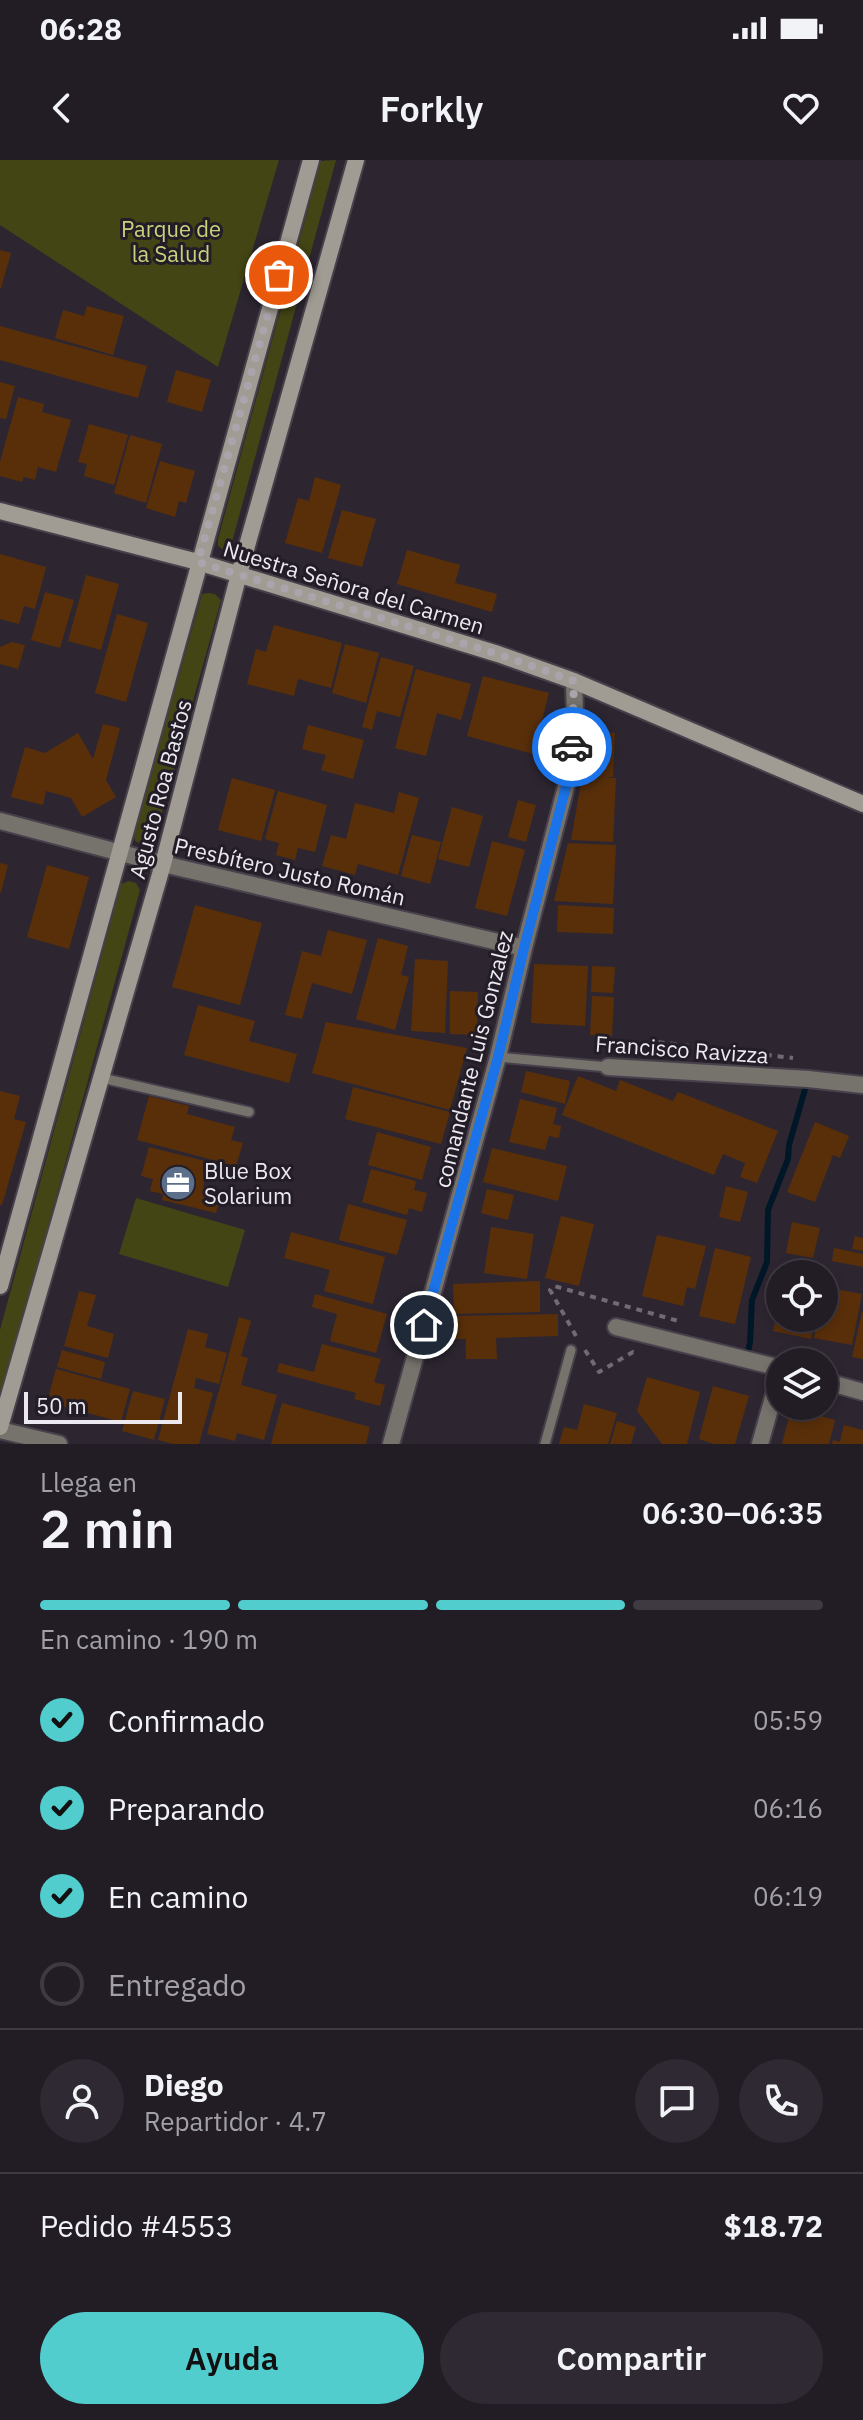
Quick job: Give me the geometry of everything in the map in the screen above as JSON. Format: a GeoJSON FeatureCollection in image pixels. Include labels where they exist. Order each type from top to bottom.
{"type":"FeatureCollection","features":[{"type":"Feature","properties":{"kind":"street","name":"Agusto Roa Bastos"},"geometry":{"type":"LineString","coordinates":[[0,1286],[311,160]]}},
{"type":"Feature","properties":{"kind":"street","name":"Agusto Roa Bastos"},"geometry":{"type":"LineString","coordinates":[[0,1428],[163,864],[239,574],[356,160]]}},
{"type":"Feature","properties":{"kind":"street","name":"Nuestra Señora del Carmen"},"geometry":{"type":"LineString","coordinates":[[0,511],[198,562],[498,654],[574,681],[863,804]]}},
{"type":"Feature","properties":{"kind":"street","name":"comandante Luis Gonzalez"},"geometry":{"type":"LineString","coordinates":[[391,1444],[498,1057],[569,775],[575,716],[574,681]]}},
{"type":"Feature","properties":{"kind":"street","name":"Presbítero Justo Román"},"geometry":{"type":"LineString","coordinates":[[0,821],[163,864],[524,948]]}},
{"type":"Feature","properties":{"kind":"street","name":"Francisco Ravizza"},"geometry":{"type":"LineString","coordinates":[[608,1067],[863,1085]]}},
{"type":"Feature","properties":{"kind":"street"},"geometry":{"type":"LineString","coordinates":[[616,1327],[766,1366]]}},
{"type":"Feature","properties":{"kind":"street"},"geometry":{"type":"LineString","coordinates":[[838,1385],[863,1392]]}},
{"type":"Feature","properties":{"kind":"street"},"geometry":{"type":"LineString","coordinates":[[760,1444],[766,1420]]}},
{"type":"Feature","properties":{"kind":"street"},"geometry":{"type":"LineString","coordinates":[[0,1428],[59,1444]]}},
{"type":"Feature","properties":{"kind":"lane","name":"Francisco Ravizza"},"geometry":{"type":"LineString","coordinates":[[498,1057],[608,1067]]}},
{"type":"Feature","properties":{"kind":"lane"},"geometry":{"type":"LineString","coordinates":[[102,1078],[249,1112]]}},
{"type":"Feature","properties":{"kind":"lane"},"geometry":{"type":"LineString","coordinates":[[545,1444],[571,1350]]}},
{"type":"Feature","properties":{"kind":"path","name":"Francisco Ravizza"},"geometry":{"type":"LineString","coordinates":[[614,1049],[657,1042],[799,1058]]}},
{"type":"Feature","properties":{"kind":"path"},"geometry":{"type":"LineString","coordinates":[[581,1344],[599,1372],[633,1352],[648,1356]]}},
{"type":"Feature","properties":{"kind":"green space","name":"Parque de la Salud"},"geometry":{"type":"Polygon","coordinates":[[[0,160],[279,160],[218,367],[0,225],[0,160]]]}},
{"type":"Feature","properties":{"kind":"green space"},"geometry":{"type":"Polygon","coordinates":[[[336,160],[232,542],[224,550],[218,546],[218,539],[321,161],[336,160]]]}},
{"type":"Feature","properties":{"kind":"green space"},"geometry":{"type":"Polygon","coordinates":[[[209,593],[221,600],[154,841],[146,846],[135,841],[134,835],[202,594],[209,593]]]}},
{"type":"Feature","properties":{"kind":"green space"},"geometry":{"type":"Polygon","coordinates":[[[129,881],[136,883],[140,890],[0,1402],[0,1330],[121,884],[129,881]]]}},
{"type":"Feature","properties":{"kind":"green space"},"geometry":{"type":"Polygon","coordinates":[[[136,1198],[245,1230],[228,1287],[119,1254],[136,1198]]]}},
{"type":"Feature","properties":{"kind":"building"},"geometry":{"type":"Polygon","coordinates":[[[0,250],[11,253],[1,288],[0,288],[0,250]]]}},
{"type":"Feature","properties":{"kind":"building"},"geometry":{"type":"Polygon","coordinates":[[[87,306],[124,316],[113,355],[55,338],[63,310],[84,316],[87,306]]]}},
{"type":"Feature","properties":{"kind":"building"},"geometry":{"type":"Polygon","coordinates":[[[0,326],[147,366],[138,398],[0,360],[0,326]]]}},
{"type":"Feature","properties":{"kind":"building"},"geometry":{"type":"Polygon","coordinates":[[[176,370],[211,380],[202,412],[167,402],[176,370]]]}},
{"type":"Feature","properties":{"kind":"building"},"geometry":{"type":"Polygon","coordinates":[[[0,382],[15,386],[6,419],[0,418],[0,382]]]}},
{"type":"Feature","properties":{"kind":"building"},"geometry":{"type":"Polygon","coordinates":[[[18,397],[44,404],[42,412],[71,420],[56,472],[38,467],[35,480],[24,477],[22,482],[0,476],[0,462],[18,397]]]}},
{"type":"Feature","properties":{"kind":"building"},"geometry":{"type":"Polygon","coordinates":[[[89,424],[128,435],[114,485],[84,476],[87,464],[78,462],[89,424]]]}},
{"type":"Feature","properties":{"kind":"building"},"geometry":{"type":"Polygon","coordinates":[[[130,435],[162,444],[146,503],[114,493],[130,435]]]}},
{"type":"Feature","properties":{"kind":"building"},"geometry":{"type":"Polygon","coordinates":[[[160,461],[195,471],[186,503],[179,501],[175,517],[146,508],[160,461]]]}},
{"type":"Feature","properties":{"kind":"building"},"geometry":{"type":"Polygon","coordinates":[[[315,477],[341,485],[322,553],[285,543],[298,498],[309,501],[315,477]]]}},
{"type":"Feature","properties":{"kind":"building"},"geometry":{"type":"Polygon","coordinates":[[[342,510],[376,519],[362,567],[328,558],[342,510]]]}},
{"type":"Feature","properties":{"kind":"building"},"geometry":{"type":"Polygon","coordinates":[[[407,550],[460,565],[455,583],[497,594],[492,612],[397,584],[407,550]]]}},
{"type":"Feature","properties":{"kind":"building"},"geometry":{"type":"Polygon","coordinates":[[[0,554],[46,567],[35,609],[24,606],[19,624],[0,619],[0,554]]]}},
{"type":"Feature","properties":{"kind":"building"},"geometry":{"type":"Polygon","coordinates":[[[86,575],[119,584],[101,650],[68,641],[86,575]]]}},
{"type":"Feature","properties":{"kind":"building"},"geometry":{"type":"Polygon","coordinates":[[[45,592],[74,600],[60,648],[31,640],[45,592]]]}},
{"type":"Feature","properties":{"kind":"building"},"geometry":{"type":"Polygon","coordinates":[[[117,614],[148,623],[126,702],[95,693],[117,614]]]}},
{"type":"Feature","properties":{"kind":"building"},"geometry":{"type":"Polygon","coordinates":[[[274,625],[342,643],[331,688],[298,679],[294,696],[247,684],[256,649],[266,652],[274,625]]]}},
{"type":"Feature","properties":{"kind":"building"},"geometry":{"type":"Polygon","coordinates":[[[12,642],[25,645],[18,669],[0,664],[0,647],[12,642]]]}},
{"type":"Feature","properties":{"kind":"building"},"geometry":{"type":"Polygon","coordinates":[[[345,644],[379,653],[366,703],[332,693],[345,644]]]}},
{"type":"Feature","properties":{"kind":"building"},"geometry":{"type":"Polygon","coordinates":[[[381,657],[414,666],[400,717],[377,711],[372,730],[362,727],[381,657]]]}},
{"type":"Feature","properties":{"kind":"building"},"geometry":{"type":"Polygon","coordinates":[[[416,669],[471,684],[461,720],[437,713],[426,756],[395,748],[416,669]]]}},
{"type":"Feature","properties":{"kind":"building"},"geometry":{"type":"Polygon","coordinates":[[[483,676],[549,693],[533,754],[467,736],[483,676]]]}},
{"type":"Feature","properties":{"kind":"building"},"geometry":{"type":"Polygon","coordinates":[[[103,724],[120,728],[106,780],[116,797],[82,817],[71,798],[46,791],[43,805],[11,797],[25,747],[45,753],[78,733],[93,759],[103,724]]]}},
{"type":"Feature","properties":{"kind":"building"},"geometry":{"type":"Polygon","coordinates":[[[308,725],[364,740],[353,779],[321,770],[326,755],[302,749],[308,725]]]}},
{"type":"Feature","properties":{"kind":"building"},"geometry":{"type":"Polygon","coordinates":[[[585,731],[615,733],[613,777],[603,778],[616,778],[613,842],[571,840],[582,777],[585,731]]]}},
{"type":"Feature","properties":{"kind":"building"},"geometry":{"type":"Polygon","coordinates":[[[232,778],[275,790],[261,841],[218,830],[232,778]]]}},
{"type":"Feature","properties":{"kind":"building"},"geometry":{"type":"Polygon","coordinates":[[[278,791],[327,805],[315,852],[298,848],[295,860],[276,855],[279,843],[265,839],[278,791]]]}},
{"type":"Feature","properties":{"kind":"building"},"geometry":{"type":"Polygon","coordinates":[[[399,792],[419,798],[398,875],[358,864],[355,875],[322,866],[331,835],[346,839],[355,803],[394,813],[399,792]]]}},
{"type":"Feature","properties":{"kind":"building"},"geometry":{"type":"Polygon","coordinates":[[[518,800],[536,805],[526,842],[508,837],[518,800]]]}},
{"type":"Feature","properties":{"kind":"building"},"geometry":{"type":"Polygon","coordinates":[[[452,807],[483,816],[469,867],[438,859],[452,807]]]}},
{"type":"Feature","properties":{"kind":"building"},"geometry":{"type":"Polygon","coordinates":[[[412,835],[441,842],[430,884],[401,876],[412,835]]]}},
{"type":"Feature","properties":{"kind":"building"},"geometry":{"type":"Polygon","coordinates":[[[492,841],[525,850],[507,916],[475,908],[492,841]]]}},
{"type":"Feature","properties":{"kind":"building"},"geometry":{"type":"Polygon","coordinates":[[[568,843],[616,845],[613,904],[554,901],[568,843]]]}},
{"type":"Feature","properties":{"kind":"building"},"geometry":{"type":"Polygon","coordinates":[[[0,863],[8,865],[1,893],[0,892],[0,863]]]}},
{"type":"Feature","properties":{"kind":"building"},"geometry":{"type":"Polygon","coordinates":[[[47,865],[89,877],[69,949],[27,937],[47,865]]]}},
{"type":"Feature","properties":{"kind":"building"},"geometry":{"type":"Polygon","coordinates":[[[195,905],[262,923],[240,1005],[172,987],[195,905]]]}},
{"type":"Feature","properties":{"kind":"building"},"geometry":{"type":"Polygon","coordinates":[[[558,905],[614,908],[613,934],[557,932],[558,905]]]}},
{"type":"Feature","properties":{"kind":"building"},"geometry":{"type":"Polygon","coordinates":[[[328,930],[367,940],[352,994],[312,983],[302,1019],[285,1015],[302,951],[321,956],[328,930]]]}},
{"type":"Feature","properties":{"kind":"building"},"geometry":{"type":"Polygon","coordinates":[[[378,938],[408,946],[401,975],[409,977],[395,1030],[356,1019],[378,938]]]}},
{"type":"Feature","properties":{"kind":"building"},"geometry":{"type":"Polygon","coordinates":[[[415,959],[448,961],[445,1033],[411,1031],[415,959]]]}},
{"type":"Feature","properties":{"kind":"building"},"geometry":{"type":"Polygon","coordinates":[[[534,964],[588,966],[585,1026],[531,1023],[534,964]]]}},
{"type":"Feature","properties":{"kind":"building"},"geometry":{"type":"Polygon","coordinates":[[[592,966],[615,967],[613,993],[591,992],[592,966]]]}},
{"type":"Feature","properties":{"kind":"building"},"geometry":{"type":"Polygon","coordinates":[[[450,991],[478,992],[477,1035],[450,1034],[450,991]]]}},
{"type":"Feature","properties":{"kind":"building"},"geometry":{"type":"Polygon","coordinates":[[[592,996],[614,997],[612,1036],[590,1035],[592,996]]]}},
{"type":"Feature","properties":{"kind":"building"},"geometry":{"type":"Polygon","coordinates":[[[198,1005],[255,1021],[249,1041],[297,1054],[289,1083],[184,1055],[198,1005]]]}},
{"type":"Feature","properties":{"kind":"building"},"geometry":{"type":"Polygon","coordinates":[[[326,1022],[467,1048],[450,1110],[312,1073],[326,1022]]]}},
{"type":"Feature","properties":{"kind":"building"},"geometry":{"type":"Polygon","coordinates":[[[526,1071],[570,1081],[565,1104],[521,1092],[526,1071]]]}},
{"type":"Feature","properties":{"kind":"building"},"geometry":{"type":"Polygon","coordinates":[[[578,1076],[616,1091],[620,1080],[673,1101],[678,1092],[778,1131],[757,1183],[740,1177],[745,1163],[723,1154],[714,1175],[562,1115],[578,1076]]]}},
{"type":"Feature","properties":{"kind":"building"},"geometry":{"type":"Polygon","coordinates":[[[353,1087],[450,1112],[441,1144],[345,1119],[353,1087]]]}},
{"type":"Feature","properties":{"kind":"building"},"geometry":{"type":"Polygon","coordinates":[[[0,1091],[20,1096],[14,1119],[26,1122],[2,1205],[0,1205],[0,1091]]]}},
{"type":"Feature","properties":{"kind":"building"},"geometry":{"type":"Polygon","coordinates":[[[149,1096],[189,1106],[187,1114],[235,1127],[231,1140],[243,1143],[236,1166],[137,1140],[149,1096]]]}},
{"type":"Feature","properties":{"kind":"building"},"geometry":{"type":"Polygon","coordinates":[[[520,1099],[557,1108],[553,1124],[561,1126],[559,1138],[549,1136],[545,1150],[509,1142],[520,1099]]]}},
{"type":"Feature","properties":{"kind":"building"},"geometry":{"type":"Polygon","coordinates":[[[815,1122],[849,1136],[840,1158],[833,1155],[815,1202],[787,1192],[815,1122]]]}},
{"type":"Feature","properties":{"kind":"building"},"geometry":{"type":"Polygon","coordinates":[[[377,1132],[431,1147],[422,1180],[368,1165],[377,1132]]]}},
{"type":"Feature","properties":{"kind":"building","name":"Blue Box Solarium"},"geometry":{"type":"Polygon","coordinates":[[[149,1147],[209,1162],[203,1187],[222,1192],[216,1213],[162,1200],[163,1194],[150,1191],[153,1179],[141,1176],[149,1147]]]}},
{"type":"Feature","properties":{"kind":"building"},"geometry":{"type":"Polygon","coordinates":[[[492,1148],[567,1166],[558,1201],[483,1182],[492,1148]]]}},
{"type":"Feature","properties":{"kind":"building"},"geometry":{"type":"Polygon","coordinates":[[[371,1169],[416,1181],[414,1190],[427,1193],[422,1212],[409,1208],[407,1215],[362,1202],[371,1169]]]}},
{"type":"Feature","properties":{"kind":"building"},"geometry":{"type":"Polygon","coordinates":[[[726,1186],[748,1192],[740,1222],[719,1217],[726,1186]]]}},
{"type":"Feature","properties":{"kind":"building"},"geometry":{"type":"Polygon","coordinates":[[[487,1189],[514,1195],[508,1220],[481,1213],[487,1189]]]}},
{"type":"Feature","properties":{"kind":"building"},"geometry":{"type":"Polygon","coordinates":[[[348,1204],[407,1220],[397,1255],[339,1240],[348,1204]]]}},
{"type":"Feature","properties":{"kind":"building"},"geometry":{"type":"Polygon","coordinates":[[[561,1216],[594,1224],[579,1286],[545,1278],[561,1216]]]}},
{"type":"Feature","properties":{"kind":"building"},"geometry":{"type":"Polygon","coordinates":[[[792,1222],[820,1228],[813,1258],[786,1253],[792,1222]]]}},
{"type":"Feature","properties":{"kind":"building"},"geometry":{"type":"Polygon","coordinates":[[[491,1227],[534,1234],[527,1279],[484,1273],[491,1227]]]}},
{"type":"Feature","properties":{"kind":"building"},"geometry":{"type":"Polygon","coordinates":[[[291,1232],[385,1257],[373,1304],[324,1291],[330,1270],[284,1258],[291,1232]]]}},
{"type":"Feature","properties":{"kind":"building"},"geometry":{"type":"Polygon","coordinates":[[[657,1235],[706,1246],[695,1289],[687,1287],[683,1306],[642,1296],[657,1235]]]}},
{"type":"Feature","properties":{"kind":"building"},"geometry":{"type":"Polygon","coordinates":[[[855,1236],[863,1238],[863,1251],[852,1249],[855,1236]]]}},
{"type":"Feature","properties":{"kind":"building"},"geometry":{"type":"Polygon","coordinates":[[[715,1248],[751,1257],[735,1324],[699,1316],[715,1248]]]}},
{"type":"Feature","properties":{"kind":"building"},"geometry":{"type":"Polygon","coordinates":[[[834,1248],[863,1254],[863,1267],[838,1260],[832,1260],[834,1248]]]}},
{"type":"Feature","properties":{"kind":"building"},"geometry":{"type":"Polygon","coordinates":[[[540,1281],[540,1312],[454,1314],[453,1284],[540,1281]]]}},
{"type":"Feature","properties":{"kind":"building"},"geometry":{"type":"Polygon","coordinates":[[[838,1289],[862,1294],[852,1345],[814,1338],[815,1332],[838,1332],[838,1289]]]}},
{"type":"Feature","properties":{"kind":"building"},"geometry":{"type":"Polygon","coordinates":[[[79,1291],[96,1295],[87,1326],[114,1334],[108,1358],[64,1346],[79,1291]]]}},
{"type":"Feature","properties":{"kind":"building"},"geometry":{"type":"Polygon","coordinates":[[[315,1294],[387,1314],[376,1353],[330,1341],[337,1314],[312,1307],[315,1294]]]}},
{"type":"Feature","properties":{"kind":"building"},"geometry":{"type":"Polygon","coordinates":[[[863,1312],[863,1359],[852,1357],[863,1312]]]}},
{"type":"Feature","properties":{"kind":"building"},"geometry":{"type":"Polygon","coordinates":[[[558,1314],[558,1336],[496,1338],[497,1359],[466,1359],[466,1339],[451,1339],[450,1316],[558,1314]]]}},
{"type":"Feature","properties":{"kind":"building"},"geometry":{"type":"Polygon","coordinates":[[[239,1317],[251,1321],[241,1356],[248,1358],[241,1385],[277,1395],[264,1440],[237,1433],[235,1441],[207,1434],[239,1317]]]}},
{"type":"Feature","properties":{"kind":"building"},"geometry":{"type":"Polygon","coordinates":[[[188,1329],[208,1334],[205,1347],[227,1353],[219,1384],[196,1378],[194,1388],[213,1393],[199,1444],[173,1444],[158,1440],[188,1329]]]}},
{"type":"Feature","properties":{"kind":"building"},"geometry":{"type":"Polygon","coordinates":[[[778,1332],[813,1332],[811,1339],[778,1332]]]}},
{"type":"Feature","properties":{"kind":"building"},"geometry":{"type":"Polygon","coordinates":[[[322,1344],[381,1359],[374,1382],[385,1385],[380,1406],[354,1399],[356,1393],[277,1372],[279,1363],[314,1372],[322,1344]]]}},
{"type":"Feature","properties":{"kind":"building"},"geometry":{"type":"Polygon","coordinates":[[[62,1350],[105,1362],[101,1379],[57,1367],[62,1350]]]}},
{"type":"Feature","properties":{"kind":"building"},"geometry":{"type":"Polygon","coordinates":[[[56,1369],[130,1389],[121,1422],[47,1402],[56,1369]]]}},
{"type":"Feature","properties":{"kind":"building"},"geometry":{"type":"Polygon","coordinates":[[[647,1377],[700,1392],[687,1444],[662,1444],[637,1411],[647,1377]]]}},
{"type":"Feature","properties":{"kind":"building"},"geometry":{"type":"Polygon","coordinates":[[[713,1386],[749,1396],[735,1444],[714,1444],[699,1439],[713,1386]]]}},
{"type":"Feature","properties":{"kind":"building"},"geometry":{"type":"Polygon","coordinates":[[[133,1391],[165,1399],[154,1440],[122,1431],[133,1391]]]}},
{"type":"Feature","properties":{"kind":"building"},"geometry":{"type":"Polygon","coordinates":[[[282,1403],[370,1427],[366,1444],[271,1444],[282,1403]]]}},
{"type":"Feature","properties":{"kind":"building"},"geometry":{"type":"Polygon","coordinates":[[[584,1404],[617,1413],[608,1444],[559,1444],[564,1427],[577,1430],[584,1404]]]}},
{"type":"Feature","properties":{"kind":"building"},"geometry":{"type":"Polygon","coordinates":[[[788,1420],[835,1420],[829,1444],[782,1444],[788,1420]]]}},
{"type":"Feature","properties":{"kind":"building"},"geometry":{"type":"Polygon","coordinates":[[[617,1421],[636,1427],[631,1444],[610,1444],[617,1421]]]}},
{"type":"Feature","properties":{"kind":"building"},"geometry":{"type":"Polygon","coordinates":[[[844,1425],[863,1430],[863,1444],[832,1444],[833,1440],[840,1442],[844,1425]]]}},
{"type":"Feature","properties":{"kind":"waterway"},"geometry":{"type":"LineString","coordinates":[[747,1358],[752,1300],[767,1262],[768,1210],[788,1159],[789,1145],[808,1079]]}},
{"type":"Feature","properties":{"kind":"way so far"},"geometry":{"type":"LineString","coordinates":[[279,275],[198,562],[498,654],[574,681],[572,747]]}},
{"type":"Feature","properties":{"kind":"place","name":"Blue Box Solarium"},"geometry":{"type":"Point","coordinates":[178,1183]}},
{"type":"Feature","properties":{"kind":"route"},"geometry":{"type":"LineString","coordinates":[[424,1325],[498,1057],[569,775],[572,747]]}}]}
